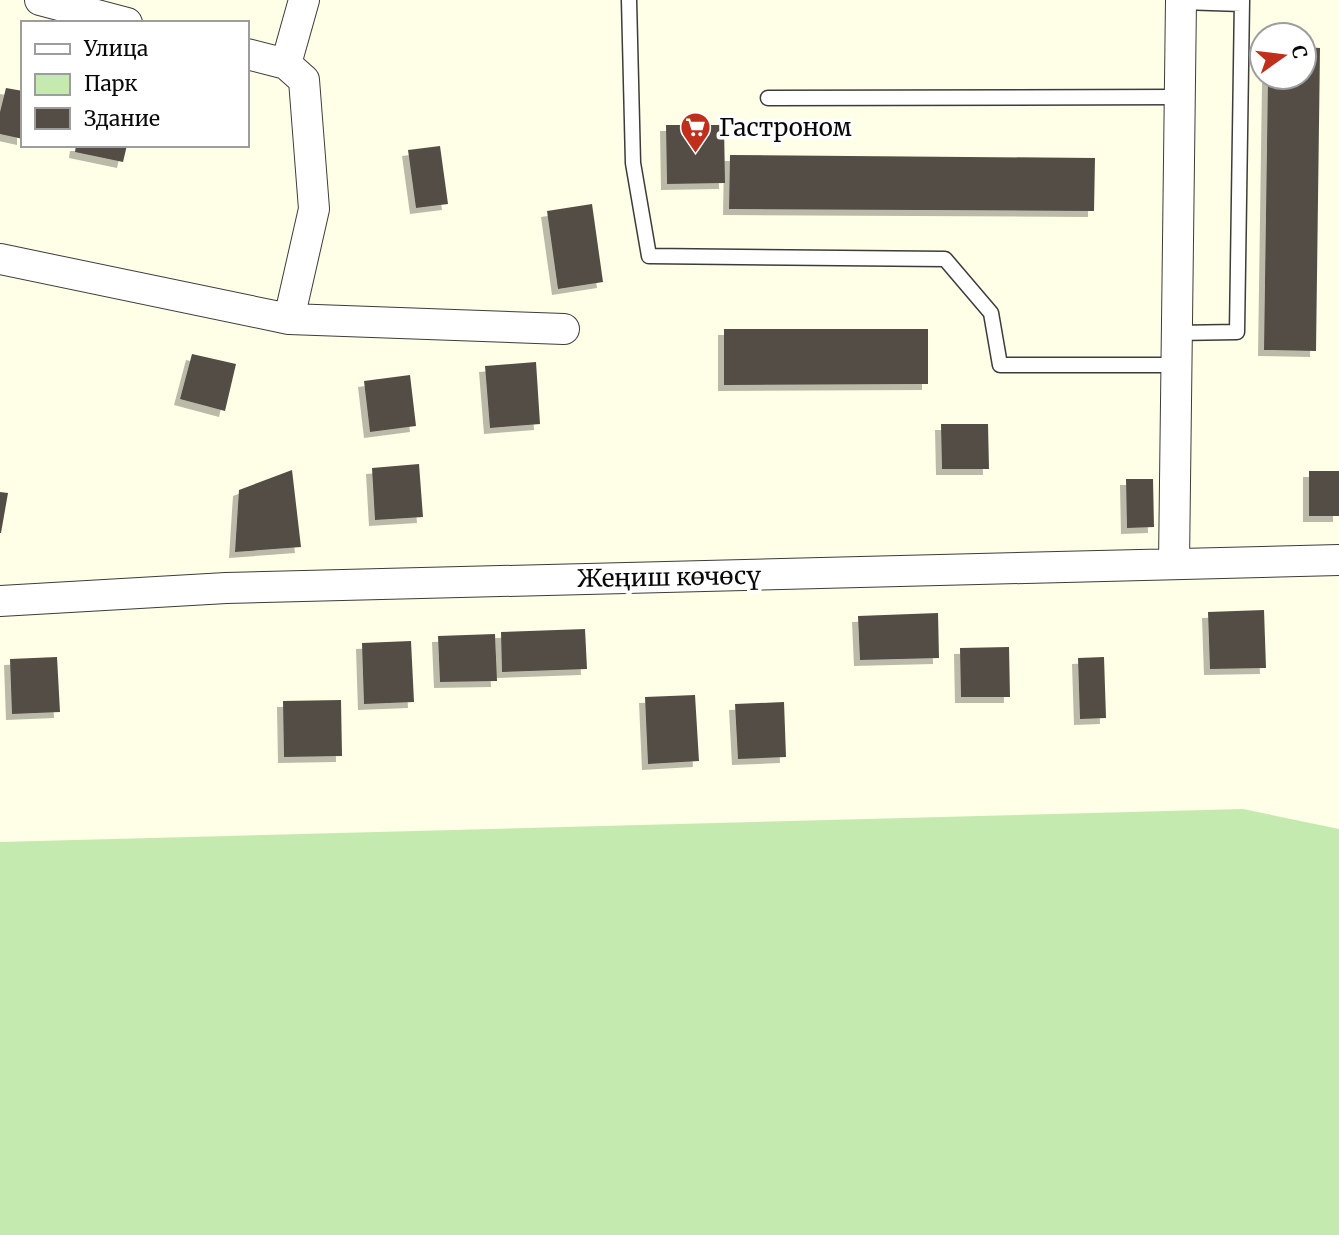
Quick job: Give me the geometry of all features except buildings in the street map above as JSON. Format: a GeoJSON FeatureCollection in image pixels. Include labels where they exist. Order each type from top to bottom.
{"type":"FeatureCollection","features":[{"type":"Feature","properties":{"kind":"street"},"geometry":{"type":"LineString","coordinates":[[40,0],[119,21]]}},
{"type":"Feature","properties":{"kind":"street"},"geometry":{"type":"LineString","coordinates":[[286,65],[303,0]]}},
{"type":"Feature","properties":{"kind":"street"},"geometry":{"type":"LineString","coordinates":[[1174,564],[1174,365],[1181,1]]}},
{"type":"Feature","properties":{"kind":"street"},"geometry":{"type":"LineString","coordinates":[[248,54],[286,65],[304,80],[314,209],[289,319]]}},
{"type":"Feature","properties":{"kind":"street"},"geometry":{"type":"LineString","coordinates":[[0,259],[289,319],[564,329]]}},
{"type":"Feature","properties":{"kind":"street","name":"Жеңиш көчөсү"},"geometry":{"type":"LineString","coordinates":[[0,601],[226,588],[1339,560]]}},
{"type":"Feature","properties":{"kind":"lane"},"geometry":{"type":"LineString","coordinates":[[629,0],[633,163],[649,256],[945,259],[991,313],[1000,365],[1174,365]]}},
{"type":"Feature","properties":{"kind":"lane"},"geometry":{"type":"LineString","coordinates":[[1175,332],[1237,332],[1242,2],[1181,1]]}},
{"type":"Feature","properties":{"kind":"lane"},"geometry":{"type":"LineString","coordinates":[[768,97],[1179,97]]}},
{"type":"Feature","properties":{"kind":"green space"},"geometry":{"type":"Polygon","coordinates":[[[1243,809],[1339,829],[1339,1235],[0,1235],[0,842],[1243,809]]]}},
{"type":"Feature","properties":{"kind":"place","name":"Гастроном"},"geometry":{"type":"Point","coordinates":[696,154]}}]}
